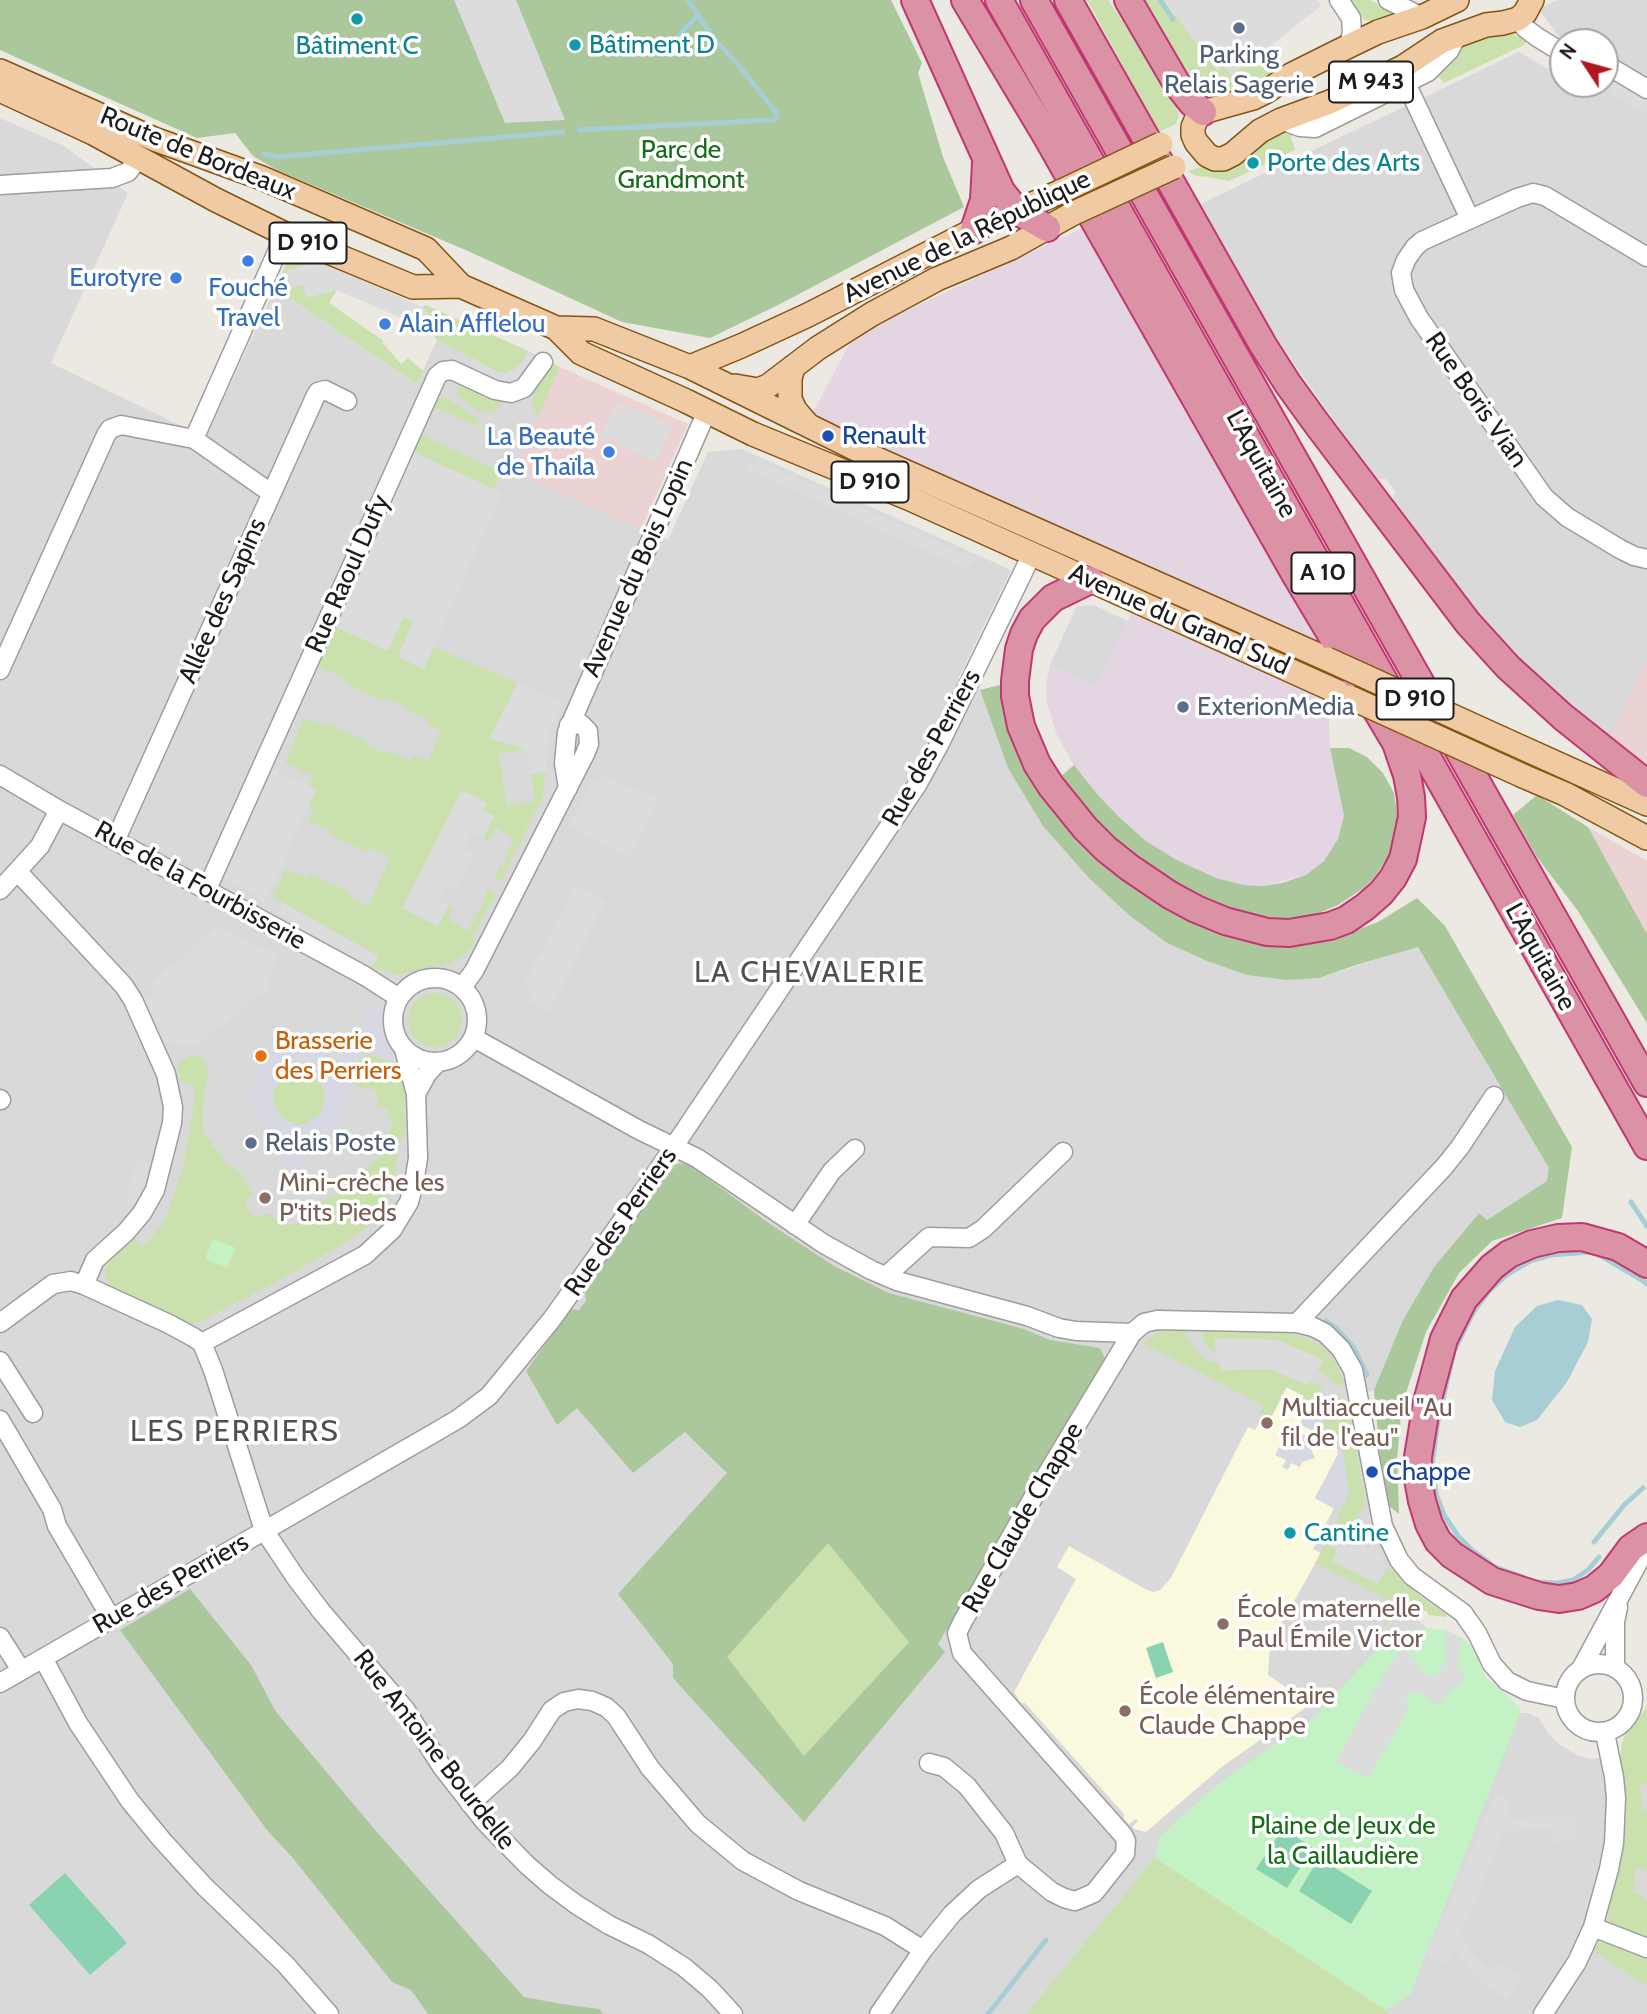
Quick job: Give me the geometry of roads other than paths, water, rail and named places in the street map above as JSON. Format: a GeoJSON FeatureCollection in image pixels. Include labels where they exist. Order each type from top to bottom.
{"type":"FeatureCollection","features":[{"type":"Feature","properties":{"kind":"highway"},"geometry":{"type":"LineString","coordinates":[[915,0],[1001,191],[1017,211],[1047,228]]}},
{"type":"Feature","properties":{"kind":"highway"},"geometry":{"type":"LineString","coordinates":[[965,0],[1295,574],[1396,743],[1412,797],[1412,817],[1403,859],[1381,893],[1346,920],[1311,931],[1267,932],[1225,921],[1196,909],[1149,881],[1106,849],[1066,806],[1037,764],[1021,726],[1015,696],[1016,665],[1024,634],[1041,608],[1065,591],[1090,580]]}},
{"type":"Feature","properties":{"kind":"highway","name":"L'Aquitaine"},"geometry":{"type":"LineString","coordinates":[[999,0],[1647,1146]]}},
{"type":"Feature","properties":{"kind":"highway","name":"L'Aquitaine"},"geometry":{"type":"LineString","coordinates":[[1034,0],[1647,1083]]}},
{"type":"Feature","properties":{"kind":"highway"},"geometry":{"type":"LineString","coordinates":[[1068,0],[1263,345],[1317,424],[1468,623],[1501,660],[1532,691],[1647,784]]}},
{"type":"Feature","properties":{"kind":"highway"},"geometry":{"type":"LineString","coordinates":[[1128,0],[1177,84],[1192,103],[1198,120]]}},
{"type":"Feature","properties":{"kind":"highway"},"geometry":{"type":"LineString","coordinates":[[974,230],[984,200],[986,161]]}},
{"type":"Feature","properties":{"kind":"highway"},"geometry":{"type":"LineString","coordinates":[[1647,1264],[1618,1247],[1582,1237],[1558,1238],[1532,1244],[1509,1254],[1492,1267],[1464,1299],[1444,1339],[1421,1434],[1418,1468],[1422,1502],[1438,1541],[1452,1555],[1492,1581],[1539,1596],[1559,1599],[1578,1596],[1594,1589],[1611,1575],[1631,1548],[1647,1537]]}},
{"type":"Feature","properties":{"kind":"main road","name":"Avenue de la République"},"geometry":{"type":"LineString","coordinates":[[690,367],[808,315],[974,230],[1161,144],[1198,120],[1267,92],[1291,75],[1378,32],[1422,18],[1457,0]]}},
{"type":"Feature","properties":{"kind":"main road","name":"Avenue de la République"},"geometry":{"type":"LineString","coordinates":[[725,384],[758,390],[768,386],[845,330],[904,296],[1011,248],[1074,213],[1174,167],[1206,155],[1223,159],[1260,131],[1281,120],[1342,96],[1403,67],[1458,34],[1503,23],[1528,5]]}},
{"type":"Feature","properties":{"kind":"main road","name":"Route de Bordeaux"},"geometry":{"type":"LineString","coordinates":[[0,71],[155,139],[251,174],[426,249],[461,286],[556,328]]}},
{"type":"Feature","properties":{"kind":"main road","name":"Route de Bordeaux"},"geometry":{"type":"LineString","coordinates":[[0,90],[82,128],[285,234],[413,286],[461,286]]}},
{"type":"Feature","properties":{"kind":"main road"},"geometry":{"type":"LineString","coordinates":[[1198,120],[1193,135],[1206,155]]}},
{"type":"Feature","properties":{"kind":"main road","name":"D 910"},"geometry":{"type":"LineString","coordinates":[[556,328],[594,329],[690,367],[807,424]]}},
{"type":"Feature","properties":{"kind":"main road","name":"D 910"},"geometry":{"type":"LineString","coordinates":[[556,328],[581,353],[707,411]]}},
{"type":"Feature","properties":{"kind":"main road"},"geometry":{"type":"LineString","coordinates":[[707,411],[725,384],[741,346]]}},
{"type":"Feature","properties":{"kind":"main road"},"geometry":{"type":"LineString","coordinates":[[793,367],[790,399],[807,424]]}},
{"type":"Feature","properties":{"kind":"main road","name":"Avenue du Grand Sud"},"geometry":{"type":"LineString","coordinates":[[707,411],[753,434],[843,470],[1523,776],[1589,806],[1647,838]]}},
{"type":"Feature","properties":{"kind":"main road","name":"Avenue du Grand Sud"},"geometry":{"type":"LineString","coordinates":[[807,424],[868,455],[1647,804]]}},
{"type":"Feature","properties":{"kind":"street"},"geometry":{"type":"LineString","coordinates":[[1339,0],[1351,18],[1349,46]]}},
{"type":"Feature","properties":{"kind":"street"},"geometry":{"type":"LineString","coordinates":[[1388,0],[1422,18]]}},
{"type":"Feature","properties":{"kind":"street"},"geometry":{"type":"LineString","coordinates":[[1528,5],[1531,33],[1549,44]]}},
{"type":"Feature","properties":{"kind":"street"},"geometry":{"type":"LineString","coordinates":[[1281,120],[1300,127],[1315,128],[1428,72],[1449,51],[1458,34]]}},
{"type":"Feature","properties":{"kind":"street"},"geometry":{"type":"LineString","coordinates":[[1619,72],[1647,89]]}},
{"type":"Feature","properties":{"kind":"street"},"geometry":{"type":"LineString","coordinates":[[1406,83],[1470,219]]}},
{"type":"Feature","properties":{"kind":"street"},"geometry":{"type":"LineString","coordinates":[[0,185],[120,177],[128,172],[139,158]]}},
{"type":"Feature","properties":{"kind":"street","name":"Rue Boris Vian"},"geometry":{"type":"LineString","coordinates":[[1647,257],[1533,193],[1422,242],[1406,260],[1401,273],[1404,290],[1419,318],[1544,497],[1567,517],[1620,549],[1647,559]]}},
{"type":"Feature","properties":{"kind":"street"},"geometry":{"type":"LineString","coordinates":[[194,439],[285,234]]}},
{"type":"Feature","properties":{"kind":"street","name":"Rue Raoul Dufy"},"geometry":{"type":"LineString","coordinates":[[207,889],[437,376],[443,371],[452,370],[495,390],[512,393],[524,388],[543,362]]}},
{"type":"Feature","properties":{"kind":"street","name":"Allée des Sapins"},"geometry":{"type":"LineString","coordinates":[[116,839],[318,392],[325,390],[347,401]]}},
{"type":"Feature","properties":{"kind":"street","name":"Avenue du Bois Lopin"},"geometry":{"type":"LineString","coordinates":[[462,988],[479,961],[585,754],[590,737],[588,730],[581,724],[569,725],[707,411]]}},
{"type":"Feature","properties":{"kind":"street"},"geometry":{"type":"LineString","coordinates":[[0,670],[110,429],[121,425],[194,439],[271,493]]}},
{"type":"Feature","properties":{"kind":"street","name":"Rue des Perriers"},"geometry":{"type":"LineString","coordinates":[[0,1683],[465,1415],[506,1378],[552,1319],[674,1147],[917,785],[1032,554]]}},
{"type":"Feature","properties":{"kind":"street","name":"Rue de la Fourbisserie"},"geometry":{"type":"LineString","coordinates":[[0,775],[59,810],[365,976],[398,998]]}},
{"type":"Feature","properties":{"kind":"street"},"geometry":{"type":"LineString","coordinates":[[0,890],[40,846],[59,810]]}},
{"type":"Feature","properties":{"kind":"street"},"geometry":{"type":"LineString","coordinates":[[18,872],[124,986],[166,1074],[173,1107],[172,1123],[155,1190],[127,1232],[95,1259],[84,1285]]}},
{"type":"Feature","properties":{"kind":"street"},"geometry":{"type":"LineString","coordinates":[[438,978],[462,988],[471,998],[478,1024],[468,1048],[459,1056],[437,1063],[413,1057],[404,1049],[393,1027],[393,1011],[398,998],[405,990],[425,979],[438,978]]}},
{"type":"Feature","properties":{"kind":"street"},"geometry":{"type":"LineString","coordinates":[[474,1038],[639,1130],[697,1158],[845,1257],[886,1276],[1076,1331],[1132,1333],[1144,1323],[1157,1320],[1297,1323],[1313,1327],[1333,1339],[1357,1381],[1383,1526],[1390,1545],[1404,1567],[1463,1614],[1478,1633],[1492,1664],[1507,1681],[1527,1691],[1564,1699]]}},
{"type":"Feature","properties":{"kind":"street"},"geometry":{"type":"LineString","coordinates":[[0,1323],[53,1284],[71,1281],[169,1324],[202,1343],[365,1255],[392,1230],[409,1202],[414,1183],[418,1158],[416,1094],[404,1049]]}},
{"type":"Feature","properties":{"kind":"street"},"geometry":{"type":"LineString","coordinates":[[416,1094],[427,1074],[437,1063]]}},
{"type":"Feature","properties":{"kind":"street"},"geometry":{"type":"LineString","coordinates":[[1297,1323],[1444,1167],[1494,1096]]}},
{"type":"Feature","properties":{"kind":"street"},"geometry":{"type":"LineString","coordinates":[[795,1225],[832,1171],[855,1149]]}},
{"type":"Feature","properties":{"kind":"street"},"geometry":{"type":"LineString","coordinates":[[886,1276],[929,1237],[969,1238],[983,1229],[1063,1152]]}},
{"type":"Feature","properties":{"kind":"street","name":"Rue Claude Chappe"},"geometry":{"type":"LineString","coordinates":[[1018,1864],[1052,1892],[1075,1901],[1094,1893],[1125,1854],[1126,1841],[1124,1835],[962,1653],[957,1633],[1041,1484],[1132,1333]]}},
{"type":"Feature","properties":{"kind":"street","name":"Rue Antoine Bourdelle"},"geometry":{"type":"LineString","coordinates":[[202,1343],[264,1530],[321,1611],[405,1709],[442,1767],[470,1804],[527,1865],[550,1885],[609,1925],[684,1966],[733,2014]]}},
{"type":"Feature","properties":{"kind":"street"},"geometry":{"type":"LineString","coordinates":[[0,1361],[33,1413]]}},
{"type":"Feature","properties":{"kind":"street"},"geometry":{"type":"LineString","coordinates":[[0,1420],[52,1509],[57,1526],[111,1618]]}},
{"type":"Feature","properties":{"kind":"street"},"geometry":{"type":"LineString","coordinates":[[1581,1669],[1647,1546]]}},
{"type":"Feature","properties":{"kind":"street"},"geometry":{"type":"LineString","coordinates":[[1615,1668],[1615,1622],[1619,1600]]}},
{"type":"Feature","properties":{"kind":"street"},"geometry":{"type":"LineString","coordinates":[[0,1637],[22,1670]]}},
{"type":"Feature","properties":{"kind":"street"},"geometry":{"type":"LineString","coordinates":[[43,1658],[78,1723],[130,1801],[181,1861],[286,1965],[329,2014]]}},
{"type":"Feature","properties":{"kind":"street"},"geometry":{"type":"LineString","coordinates":[[1592,1664],[1604,1664],[1625,1675],[1634,1697],[1633,1707],[1622,1724],[1605,1733],[1582,1728],[1573,1721],[1564,1699],[1566,1687],[1581,1669],[1592,1664]]}},
{"type":"Feature","properties":{"kind":"street"},"geometry":{"type":"LineString","coordinates":[[470,1804],[510,1768],[552,1710],[564,1702],[578,1699],[592,1701],[606,1707],[616,1716],[650,1768],[698,1824],[743,1861],[799,1891],[885,1926],[923,1950]]}},
{"type":"Feature","properties":{"kind":"street"},"geometry":{"type":"LineString","coordinates":[[1543,2014],[1577,1962],[1592,1927],[1609,1869],[1614,1843],[1615,1787],[1605,1733]]}},
{"type":"Feature","properties":{"kind":"street"},"geometry":{"type":"LineString","coordinates":[[879,2014],[923,1950],[965,1900],[1018,1864],[1004,1833],[967,1786],[944,1768],[929,1763]]}},
{"type":"Feature","properties":{"kind":"street"},"geometry":{"type":"LineString","coordinates":[[1592,1927],[1647,1948]]}},
{"type":"Feature","properties":{"kind":"water"},"geometry":{"type":"Polygon","coordinates":[[[1558,1300],[1582,1305],[1592,1319],[1588,1342],[1567,1382],[1537,1420],[1520,1427],[1505,1422],[1492,1400],[1495,1371],[1515,1327],[1537,1306],[1558,1300]]]}},
{"type":"Feature","properties":{"kind":"waterway"},"geometry":{"type":"LineString","coordinates":[[679,35],[698,15],[688,0]]}},
{"type":"Feature","properties":{"kind":"waterway"},"geometry":{"type":"LineString","coordinates":[[1160,0],[1173,19]]}},
{"type":"Feature","properties":{"kind":"waterway"},"geometry":{"type":"LineString","coordinates":[[579,130],[776,118],[776,112],[714,39],[698,15]]}},
{"type":"Feature","properties":{"kind":"waterway"},"geometry":{"type":"LineString","coordinates":[[264,154],[277,157],[563,132]]}},
{"type":"Feature","properties":{"kind":"waterway"},"geometry":{"type":"LineString","coordinates":[[1631,1202],[1647,1226]]}},
{"type":"Feature","properties":{"kind":"waterway"},"geometry":{"type":"LineString","coordinates":[[1523,1577],[1495,1567],[1472,1550],[1458,1536],[1444,1515],[1436,1494],[1432,1465],[1438,1421],[1454,1351],[1474,1311],[1489,1291],[1508,1274],[1530,1261],[1551,1255],[1596,1253],[1647,1284]]}},
{"type":"Feature","properties":{"kind":"waterway"},"geometry":{"type":"LineString","coordinates":[[1326,1321],[1354,1348],[1367,1375]]}},
{"type":"Feature","properties":{"kind":"waterway"},"geometry":{"type":"LineString","coordinates":[[1594,1542],[1625,1504],[1643,1488]]}},
{"type":"Feature","properties":{"kind":"waterway"},"geometry":{"type":"LineString","coordinates":[[1535,1582],[1558,1583],[1573,1580],[1588,1570],[1599,1557]]}},
{"type":"Feature","properties":{"kind":"waterway"},"geometry":{"type":"LineString","coordinates":[[988,2014],[1046,1940]]}},
{"type":"Feature","properties":{"kind":"place","name":"Bâtiment C"},"geometry":{"type":"Point","coordinates":[357,19]}},
{"type":"Feature","properties":{"kind":"place","name":"Parking Relais Sagerie"},"geometry":{"type":"Point","coordinates":[1239,28]}},
{"type":"Feature","properties":{"kind":"place","name":"Bâtiment D"},"geometry":{"type":"Point","coordinates":[575,45]}},
{"type":"Feature","properties":{"kind":"place","name":"Porte des Arts"},"geometry":{"type":"Point","coordinates":[1253,163]}},
{"type":"Feature","properties":{"kind":"place","name":"Fouché Travel"},"geometry":{"type":"Point","coordinates":[248,261]}},
{"type":"Feature","properties":{"kind":"place","name":"Eurotyre"},"geometry":{"type":"Point","coordinates":[176,278]}},
{"type":"Feature","properties":{"kind":"place","name":"Alain Afflelou"},"geometry":{"type":"Point","coordinates":[385,324]}},
{"type":"Feature","properties":{"kind":"place","name":"Renault"},"geometry":{"type":"Point","coordinates":[828,436]}},
{"type":"Feature","properties":{"kind":"place","name":"La Beauté de Thaïla"},"geometry":{"type":"Point","coordinates":[609,452]}},
{"type":"Feature","properties":{"kind":"place","name":"ExterionMedia"},"geometry":{"type":"Point","coordinates":[1183,707]}},
{"type":"Feature","properties":{"kind":"place","name":"Brasserie des Perriers"},"geometry":{"type":"Point","coordinates":[261,1056]}},
{"type":"Feature","properties":{"kind":"place","name":"Relais Poste"},"geometry":{"type":"Point","coordinates":[251,1143]}},
{"type":"Feature","properties":{"kind":"place","name":"Mini-crèche les P'tits Pieds"},"geometry":{"type":"Point","coordinates":[265,1198]}},
{"type":"Feature","properties":{"kind":"place","name":"Multiaccueil \"Au fil de l'eau\""},"geometry":{"type":"Point","coordinates":[1267,1423]}},
{"type":"Feature","properties":{"kind":"place","name":"Chappe"},"geometry":{"type":"Point","coordinates":[1372,1472]}},
{"type":"Feature","properties":{"kind":"place","name":"Cantine"},"geometry":{"type":"Point","coordinates":[1290,1533]}},
{"type":"Feature","properties":{"kind":"place","name":"École maternelle Paul Émile Victor"},"geometry":{"type":"Point","coordinates":[1223,1624]}},
{"type":"Feature","properties":{"kind":"place","name":"École élémentaire Claude Chappe"},"geometry":{"type":"Point","coordinates":[1125,1711]}},
{"type":"Feature","properties":{"kind":"district","name":"LA CHEVALERIE"},"geometry":{"type":"Point","coordinates":[810,973]}},
{"type":"Feature","properties":{"kind":"district","name":"LES PERRIERS"},"geometry":{"type":"Point","coordinates":[235,1432]}},
{"type":"Feature","properties":{"kind":"park label","name":"Parc de Grandmont"},"geometry":{"type":"Point","coordinates":[681,165]}},
{"type":"Feature","properties":{"kind":"park label","name":"Plaine de Jeux de la Caillaudière"},"geometry":{"type":"Point","coordinates":[1343,1840]}}]}
